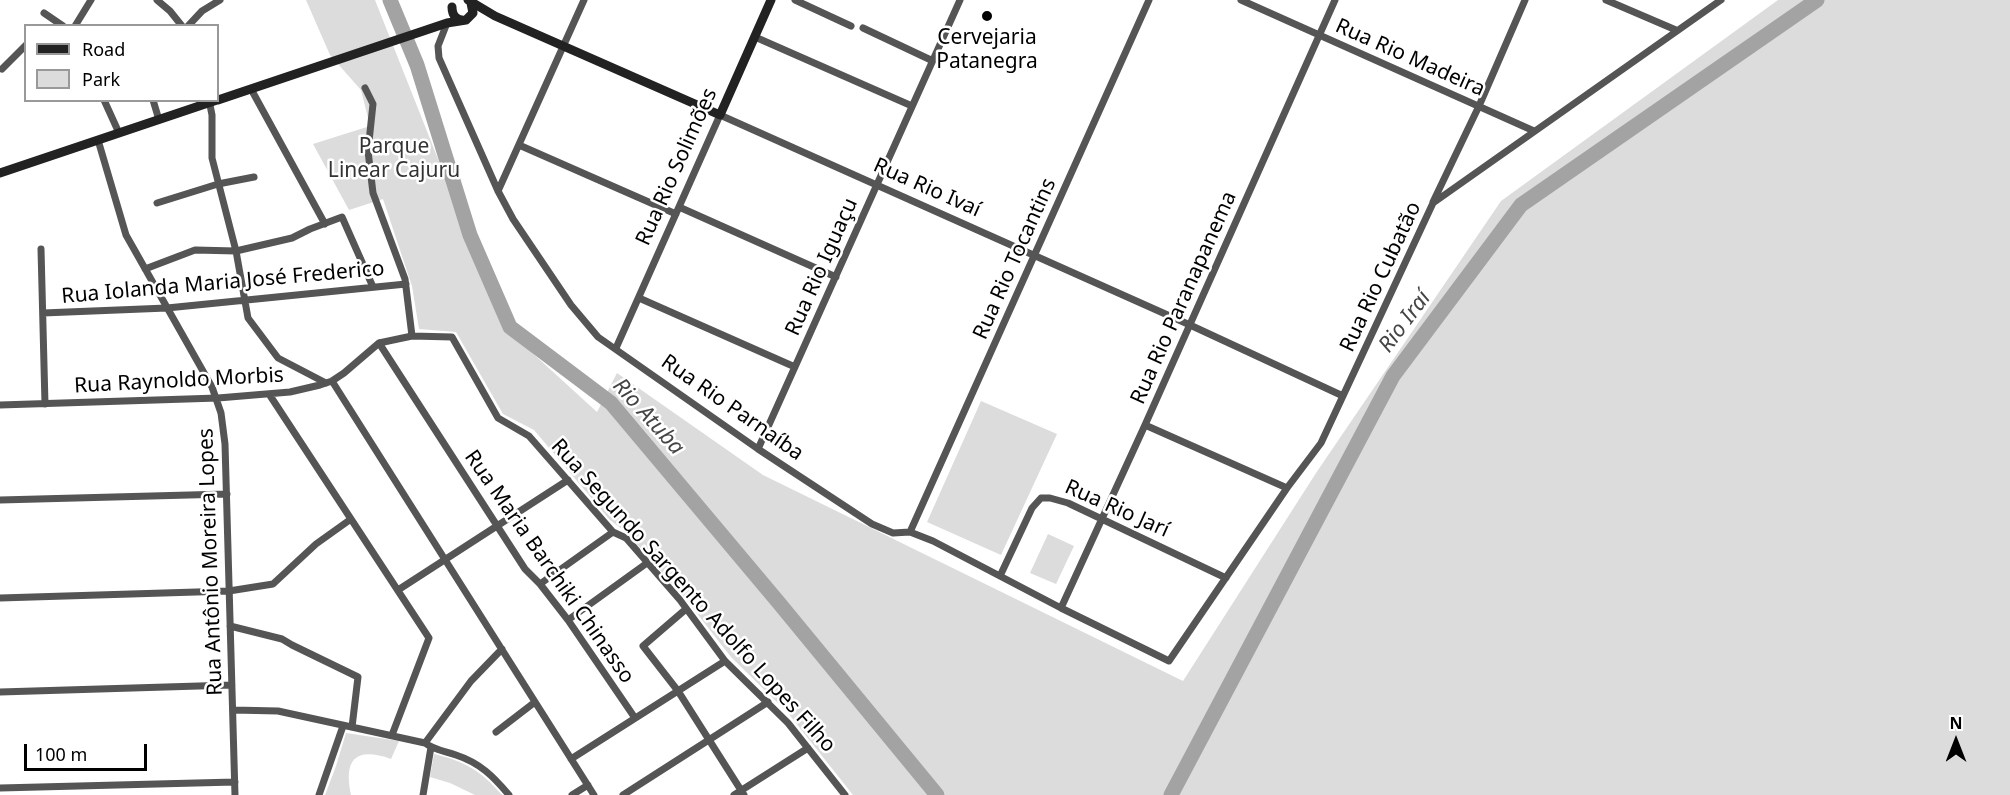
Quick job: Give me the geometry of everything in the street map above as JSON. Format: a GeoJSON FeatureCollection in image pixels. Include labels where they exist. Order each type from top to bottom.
{"type":"FeatureCollection","features":[{"type":"Feature","properties":{"kind":"street"},"geometry":{"type":"LineString","coordinates":[[76,24],[91,0]]}},
{"type":"Feature","properties":{"kind":"street"},"geometry":{"type":"LineString","coordinates":[[157,0],[180,24]]}},
{"type":"Feature","properties":{"kind":"street"},"geometry":{"type":"LineString","coordinates":[[190,24],[202,11],[220,0]]}},
{"type":"Feature","properties":{"kind":"street"},"geometry":{"type":"LineString","coordinates":[[498,190],[584,0]]}},
{"type":"Feature","properties":{"kind":"street","name":"Rua Rio Solimões"},"geometry":{"type":"LineString","coordinates":[[616,348],[771,0]]}},
{"type":"Feature","properties":{"kind":"street"},"geometry":{"type":"LineString","coordinates":[[795,0],[851,26]]}},
{"type":"Feature","properties":{"kind":"street","name":"Rua Rio Iguaçu"},"geometry":{"type":"LineString","coordinates":[[758,448],[960,0]]}},
{"type":"Feature","properties":{"kind":"street","name":"Rua Rio Tocantins"},"geometry":{"type":"LineString","coordinates":[[910,532],[1149,0]]}},
{"type":"Feature","properties":{"kind":"street","name":"Rua Rio Madeira"},"geometry":{"type":"LineString","coordinates":[[1241,0],[1533,131]]}},
{"type":"Feature","properties":{"kind":"street","name":"Rua Rio Paranapanema"},"geometry":{"type":"LineString","coordinates":[[1061,608],[1335,0]]}},
{"type":"Feature","properties":{"kind":"street"},"geometry":{"type":"LineString","coordinates":[[1433,203],[1479,106],[1525,0]]}},
{"type":"Feature","properties":{"kind":"street"},"geometry":{"type":"LineString","coordinates":[[1606,0],[1676,30]]}},
{"type":"Feature","properties":{"kind":"street","name":"Rua Rio Cubatão"},"geometry":{"type":"LineString","coordinates":[[1169,661],[1321,442],[1433,203],[1710,8],[1718,0]]}},
{"type":"Feature","properties":{"kind":"street"},"geometry":{"type":"LineString","coordinates":[[455,4],[454,16],[461,21],[469,19],[474,10],[469,1]]}},
{"type":"Feature","properties":{"kind":"street","name":"Rua Rio Ivaí"},"geometry":{"type":"LineString","coordinates":[[469,1],[495,16],[563,47],[1190,325],[1343,396]]}},
{"type":"Feature","properties":{"kind":"street"},"geometry":{"type":"LineString","coordinates":[[447,23],[455,4]]}},
{"type":"Feature","properties":{"kind":"street"},"geometry":{"type":"LineString","coordinates":[[44,13],[60,24]]}},
{"type":"Feature","properties":{"kind":"street","name":"Rua Rio Ivaí"},"geometry":{"type":"LineString","coordinates":[[219,99],[447,23],[495,16]]}},
{"type":"Feature","properties":{"kind":"street","name":"Rua Rio Parnaíba"},"geometry":{"type":"LineString","coordinates":[[447,23],[439,40],[439,58],[498,190],[513,219],[571,305],[598,338],[616,348],[758,448],[872,524],[893,533],[910,532],[933,541],[1169,661]]}},
{"type":"Feature","properties":{"kind":"street"},"geometry":{"type":"LineString","coordinates":[[863,28],[933,61]]}},
{"type":"Feature","properties":{"kind":"street"},"geometry":{"type":"LineString","coordinates":[[755,37],[912,106]]}},
{"type":"Feature","properties":{"kind":"street"},"geometry":{"type":"LineString","coordinates":[[3,69],[24,47]]}},
{"type":"Feature","properties":{"kind":"street"},"geometry":{"type":"LineString","coordinates":[[365,88],[373,104],[368,151],[373,193],[406,284],[412,336],[379,342]]}},
{"type":"Feature","properties":{"kind":"street"},"geometry":{"type":"LineString","coordinates":[[251,89],[325,224]]}},
{"type":"Feature","properties":{"kind":"street"},"geometry":{"type":"LineString","coordinates":[[105,102],[119,133]]}},
{"type":"Feature","properties":{"kind":"street"},"geometry":{"type":"LineString","coordinates":[[154,102],[159,120]]}},
{"type":"Feature","properties":{"kind":"street","name":"Rua Rio Ivaí"},"geometry":{"type":"LineString","coordinates":[[0,173],[210,102]]}},
{"type":"Feature","properties":{"kind":"street"},"geometry":{"type":"LineString","coordinates":[[213,102],[212,151],[218,184],[236,251],[248,318],[278,358],[329,382],[594,795]]}},
{"type":"Feature","properties":{"kind":"street","name":"Rua Antônio Moreira Lopes"},"geometry":{"type":"LineString","coordinates":[[98,140],[126,235],[218,398],[224,427],[235,795]]}},
{"type":"Feature","properties":{"kind":"street"},"geometry":{"type":"LineString","coordinates":[[519,145],[676,214]]}},
{"type":"Feature","properties":{"kind":"street"},"geometry":{"type":"LineString","coordinates":[[157,203],[218,184],[254,177]]}},
{"type":"Feature","properties":{"kind":"street"},"geometry":{"type":"LineString","coordinates":[[680,207],[836,277]]}},
{"type":"Feature","properties":{"kind":"street"},"geometry":{"type":"LineString","coordinates":[[145,269],[195,250],[236,251],[292,238],[342,218],[373,287]]}},
{"type":"Feature","properties":{"kind":"street"},"geometry":{"type":"LineString","coordinates":[[41,249],[45,404]]}},
{"type":"Feature","properties":{"kind":"street","name":"Rua Iolanda Maria José Frederico"},"geometry":{"type":"LineString","coordinates":[[43,314],[167,308],[406,284]]}},
{"type":"Feature","properties":{"kind":"street"},"geometry":{"type":"LineString","coordinates":[[639,298],[795,367]]}},
{"type":"Feature","properties":{"kind":"street","name":"Rua Segundo Sargento Adolfo Lopes Filho"},"geometry":{"type":"LineString","coordinates":[[412,336],[452,337],[496,416],[529,436],[613,532],[626,538],[686,609],[725,661],[788,723],[845,795]]}},
{"type":"Feature","properties":{"kind":"street","name":"Rua Raynoldo Morbis"},"geometry":{"type":"LineString","coordinates":[[0,405],[218,398],[295,391],[329,382],[344,373],[379,342]]}},
{"type":"Feature","properties":{"kind":"street","name":"Rua Maria Barchiki Chinasso"},"geometry":{"type":"LineString","coordinates":[[379,342],[525,569],[568,620],[635,718]]}},
{"type":"Feature","properties":{"kind":"street"},"geometry":{"type":"LineString","coordinates":[[269,394],[429,638],[393,735]]}},
{"type":"Feature","properties":{"kind":"street"},"geometry":{"type":"LineString","coordinates":[[1145,425],[1287,488]]}},
{"type":"Feature","properties":{"kind":"street"},"geometry":{"type":"LineString","coordinates":[[398,590],[568,480]]}},
{"type":"Feature","properties":{"kind":"street"},"geometry":{"type":"LineString","coordinates":[[0,500],[226,494]]}},
{"type":"Feature","properties":{"kind":"street","name":"Rua Rio Jarí"},"geometry":{"type":"LineString","coordinates":[[1000,576],[1032,508],[1041,498],[1050,498],[1068,503],[1226,578]]}},
{"type":"Feature","properties":{"kind":"street"},"geometry":{"type":"LineString","coordinates":[[0,598],[229,591],[273,584],[316,544],[351,519]]}},
{"type":"Feature","properties":{"kind":"street"},"geometry":{"type":"LineString","coordinates":[[540,584],[613,532]]}},
{"type":"Feature","properties":{"kind":"street"},"geometry":{"type":"LineString","coordinates":[[568,620],[647,563]]}},
{"type":"Feature","properties":{"kind":"street"},"geometry":{"type":"LineString","coordinates":[[686,609],[643,646],[678,691],[743,793]]}},
{"type":"Feature","properties":{"kind":"street"},"geometry":{"type":"LineString","coordinates":[[230,626],[282,639],[358,677],[352,727]]}},
{"type":"Feature","properties":{"kind":"street"},"geometry":{"type":"LineString","coordinates":[[423,795],[428,745],[471,681],[502,649]]}},
{"type":"Feature","properties":{"kind":"street"},"geometry":{"type":"LineString","coordinates":[[571,759],[725,661]]}},
{"type":"Feature","properties":{"kind":"street"},"geometry":{"type":"LineString","coordinates":[[0,692],[232,685]]}},
{"type":"Feature","properties":{"kind":"street"},"geometry":{"type":"LineString","coordinates":[[496,732],[535,702]]}},
{"type":"Feature","properties":{"kind":"street"},"geometry":{"type":"LineString","coordinates":[[623,795],[768,702]]}},
{"type":"Feature","properties":{"kind":"street"},"geometry":{"type":"LineString","coordinates":[[233,710],[278,711],[393,735],[428,745],[477,764],[490,773],[509,795]]}},
{"type":"Feature","properties":{"kind":"street"},"geometry":{"type":"LineString","coordinates":[[319,795],[343,726]]}},
{"type":"Feature","properties":{"kind":"street"},"geometry":{"type":"LineString","coordinates":[[734,795],[743,793],[808,748]]}},
{"type":"Feature","properties":{"kind":"street"},"geometry":{"type":"LineString","coordinates":[[0,789],[235,782]]}},
{"type":"Feature","properties":{"kind":"street"},"geometry":{"type":"LineString","coordinates":[[572,795],[588,785]]}},
{"type":"Feature","properties":{"kind":"green space","name":"Parque Linear Cajuru"},"geometry":{"type":"Polygon","coordinates":[[[306,0],[375,0],[505,328],[597,412],[617,373],[763,475],[1183,681],[1316,473],[1501,201],[1778,0],[2010,0],[2010,795],[853,795],[788,713],[731,657],[685,598],[626,532],[610,520],[534,430],[503,414],[456,332],[419,329],[412,286],[383,199],[349,210],[313,144],[370,126],[361,90],[330,55],[306,0]]]}},
{"type":"Feature","properties":{"kind":"green space"},"geometry":{"type":"Polygon","coordinates":[[[981,401],[1057,434],[1001,555],[927,522],[981,401]]]}},
{"type":"Feature","properties":{"kind":"green space"},"geometry":{"type":"Polygon","coordinates":[[[1048,534],[1074,546],[1056,584],[1030,573],[1048,534]]]}},
{"type":"Feature","properties":{"kind":"green space"},"geometry":{"type":"Polygon","coordinates":[[[346,733],[399,741],[391,759],[369,754],[355,759],[349,772],[351,795],[325,795],[336,766],[346,733]]]}},
{"type":"Feature","properties":{"kind":"green space"},"geometry":{"type":"Polygon","coordinates":[[[434,754],[472,768],[487,779],[502,795],[475,795],[450,783],[430,777],[434,754]]]}},
{"type":"Feature","properties":{"kind":"waterway","name":"Rio Atuba"},"geometry":{"type":"LineString","coordinates":[[390,0],[417,65],[470,235],[510,327],[611,403],[937,795]]}},
{"type":"Feature","properties":{"kind":"waterway","name":"Rio Iraí"},"geometry":{"type":"LineString","coordinates":[[1171,795],[1393,376],[1521,205],[1817,0]]}},
{"type":"Feature","properties":{"kind":"place","name":"Cervejaria Patanegra"},"geometry":{"type":"Point","coordinates":[987,16]}}]}
